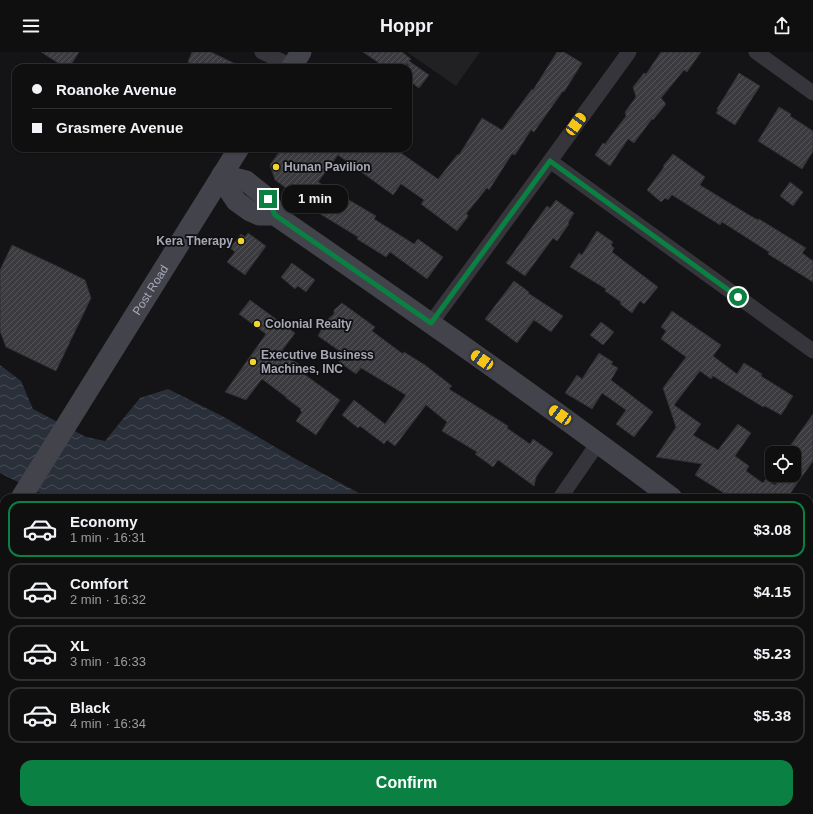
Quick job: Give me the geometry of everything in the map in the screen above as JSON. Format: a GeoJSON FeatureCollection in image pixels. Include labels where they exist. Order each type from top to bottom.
{"type":"FeatureCollection","features":[{"type":"Feature","properties":{"kind":"street"},"geometry":{"type":"LineString","coordinates":[[262,52],[295,62]]}},
{"type":"Feature","properties":{"kind":"street"},"geometry":{"type":"LineString","coordinates":[[431,323],[628,52]]}},
{"type":"Feature","properties":{"kind":"street"},"geometry":{"type":"LineString","coordinates":[[756,52],[813,93]]}},
{"type":"Feature","properties":{"kind":"street","name":"Post Road"},"geometry":{"type":"LineString","coordinates":[[23,494],[236,152]]}},
{"type":"Feature","properties":{"kind":"street"},"geometry":{"type":"LineString","coordinates":[[550,161],[813,351]]}},
{"type":"Feature","properties":{"kind":"street"},"geometry":{"type":"LineString","coordinates":[[222,175],[246,181],[268,199],[275,215],[431,323],[667,494]]}},
{"type":"Feature","properties":{"kind":"street"},"geometry":{"type":"LineString","coordinates":[[563,494],[598,443]]}},
{"type":"Feature","properties":{"kind":"shaded area"},"geometry":{"type":"Polygon","coordinates":[[[407,52],[480,52],[456,86],[407,52]]]}},
{"type":"Feature","properties":{"kind":"water"},"geometry":{"type":"Polygon","coordinates":[[[0,365],[21,381],[33,409],[86,437],[105,441],[140,398],[168,389],[224,417],[294,458],[361,494],[42,494],[0,473],[0,365]]]}},
{"type":"Feature","properties":{"kind":"building"},"geometry":{"type":"Polygon","coordinates":[[[41,52],[79,52],[72,64],[60,64],[41,52]]]}},
{"type":"Feature","properties":{"kind":"building"},"geometry":{"type":"Polygon","coordinates":[[[192,52],[211,52],[236,64],[192,64],[188,62],[192,52]]]}},
{"type":"Feature","properties":{"kind":"building"},"geometry":{"type":"Polygon","coordinates":[[[363,52],[402,52],[411,59],[409,61],[429,75],[419,88],[412,83],[412,64],[380,64],[363,52]]]}},
{"type":"Feature","properties":{"kind":"building"},"geometry":{"type":"Polygon","coordinates":[[[557,52],[564,52],[582,63],[564,92],[563,91],[534,132],[531,130],[515,155],[512,154],[489,190],[487,188],[466,214],[468,215],[467,218],[457,231],[421,204],[424,200],[401,184],[393,195],[338,155],[318,182],[376,216],[374,219],[414,244],[418,239],[443,257],[427,279],[390,252],[386,257],[357,239],[358,237],[317,212],[318,211],[275,180],[270,165],[279,152],[400,152],[438,179],[458,154],[459,155],[482,118],[502,130],[532,89],[533,90],[557,52]]]}},
{"type":"Feature","properties":{"kind":"building"},"geometry":{"type":"Polygon","coordinates":[[[661,52],[701,52],[687,72],[684,70],[661,98],[666,104],[653,120],[652,119],[634,143],[628,139],[610,166],[595,155],[603,143],[605,144],[626,116],[625,112],[636,97],[633,87],[644,73],[646,74],[661,52]]]}},
{"type":"Feature","properties":{"kind":"building"},"geometry":{"type":"Polygon","coordinates":[[[739,73],[760,86],[735,125],[716,113],[739,73]]]}},
{"type":"Feature","properties":{"kind":"building"},"geometry":{"type":"Polygon","coordinates":[[[779,107],[791,114],[790,116],[813,131],[813,151],[802,169],[758,141],[779,107]]]}},
{"type":"Feature","properties":{"kind":"building"},"geometry":{"type":"Polygon","coordinates":[[[673,154],[705,177],[700,185],[806,248],[802,253],[813,261],[813,282],[768,254],[769,252],[722,222],[720,225],[672,195],[668,200],[665,198],[661,202],[647,190],[673,154]]]}},
{"type":"Feature","properties":{"kind":"building"},"geometry":{"type":"Polygon","coordinates":[[[790,182],[803,192],[793,206],[780,196],[790,182]]]}},
{"type":"Feature","properties":{"kind":"building"},"geometry":{"type":"Polygon","coordinates":[[[556,200],[574,213],[568,223],[569,224],[557,241],[553,238],[525,276],[506,263],[547,206],[550,208],[556,200]]]}},
{"type":"Feature","properties":{"kind":"building"},"geometry":{"type":"Polygon","coordinates":[[[597,231],[613,242],[611,245],[614,248],[612,252],[658,287],[644,304],[640,301],[632,313],[620,304],[621,302],[605,291],[606,289],[570,267],[579,253],[582,255],[597,231]]]}},
{"type":"Feature","properties":{"kind":"building"},"geometry":{"type":"Polygon","coordinates":[[[248,233],[266,246],[245,275],[227,262],[235,252],[230,248],[241,234],[245,237],[248,233]]]}},
{"type":"Feature","properties":{"kind":"building"},"geometry":{"type":"Polygon","coordinates":[[[12,245],[85,280],[91,298],[56,371],[6,347],[0,331],[0,270],[12,245]]]}},
{"type":"Feature","properties":{"kind":"building"},"geometry":{"type":"Polygon","coordinates":[[[292,263],[315,280],[306,292],[298,286],[295,289],[281,277],[292,263]]]}},
{"type":"Feature","properties":{"kind":"building"},"geometry":{"type":"Polygon","coordinates":[[[514,281],[529,292],[528,293],[563,316],[551,332],[534,320],[517,343],[485,319],[514,281]]]}},
{"type":"Feature","properties":{"kind":"building"},"geometry":{"type":"Polygon","coordinates":[[[250,300],[295,333],[281,352],[304,368],[301,372],[340,400],[316,435],[296,421],[302,412],[300,410],[301,409],[262,379],[246,400],[225,392],[266,334],[239,314],[250,300]]]}},
{"type":"Feature","properties":{"kind":"building"},"geometry":{"type":"Polygon","coordinates":[[[342,303],[375,327],[372,331],[403,354],[404,352],[425,365],[452,386],[449,389],[508,426],[507,428],[530,444],[533,439],[553,453],[536,477],[534,486],[498,460],[493,467],[475,454],[477,452],[442,431],[447,422],[426,405],[395,446],[387,440],[384,444],[360,426],[358,428],[342,415],[354,400],[385,424],[406,395],[361,368],[356,374],[339,362],[344,354],[318,336],[326,321],[334,314],[334,310],[342,303]]]}},
{"type":"Feature","properties":{"kind":"building"},"geometry":{"type":"Polygon","coordinates":[[[672,311],[721,345],[713,356],[737,374],[744,363],[762,374],[761,376],[793,396],[781,415],[765,406],[763,407],[713,376],[711,379],[700,371],[674,405],[701,424],[693,435],[718,450],[738,424],[751,433],[735,456],[749,466],[746,471],[763,483],[765,480],[765,482],[770,482],[775,485],[777,482],[798,482],[790,494],[726,494],[695,475],[702,464],[656,457],[676,427],[663,388],[686,357],[661,339],[666,331],[661,327],[672,311]]]}},
{"type":"Feature","properties":{"kind":"building"},"geometry":{"type":"Polygon","coordinates":[[[601,322],[614,332],[603,345],[590,335],[601,322]]]}},
{"type":"Feature","properties":{"kind":"building"},"geometry":{"type":"Polygon","coordinates":[[[599,353],[613,362],[611,364],[618,368],[611,380],[653,412],[634,437],[616,424],[626,410],[602,393],[592,409],[565,393],[577,375],[582,379],[599,353]]]}},
{"type":"Feature","properties":{"kind":"building"},"geometry":{"type":"Polygon","coordinates":[[[813,414],[813,461],[801,478],[801,446],[790,446],[813,414]]]}},
{"type":"Feature","properties":{"kind":"place","name":"Hunan Pavilion"},"geometry":{"type":"Point","coordinates":[276,167]}},
{"type":"Feature","properties":{"kind":"place","name":"Kera Therapy"},"geometry":{"type":"Point","coordinates":[241,241]}},
{"type":"Feature","properties":{"kind":"place","name":"Colonial Realty"},"geometry":{"type":"Point","coordinates":[257,324]}},
{"type":"Feature","properties":{"kind":"place","name":"Executive Business Machines, INC"},"geometry":{"type":"Point","coordinates":[253,362]}},
{"type":"Feature","properties":{"kind":"route"},"geometry":{"type":"LineString","coordinates":[[268,199],[275,215],[431,323],[550,161],[738,297]]}}]}
